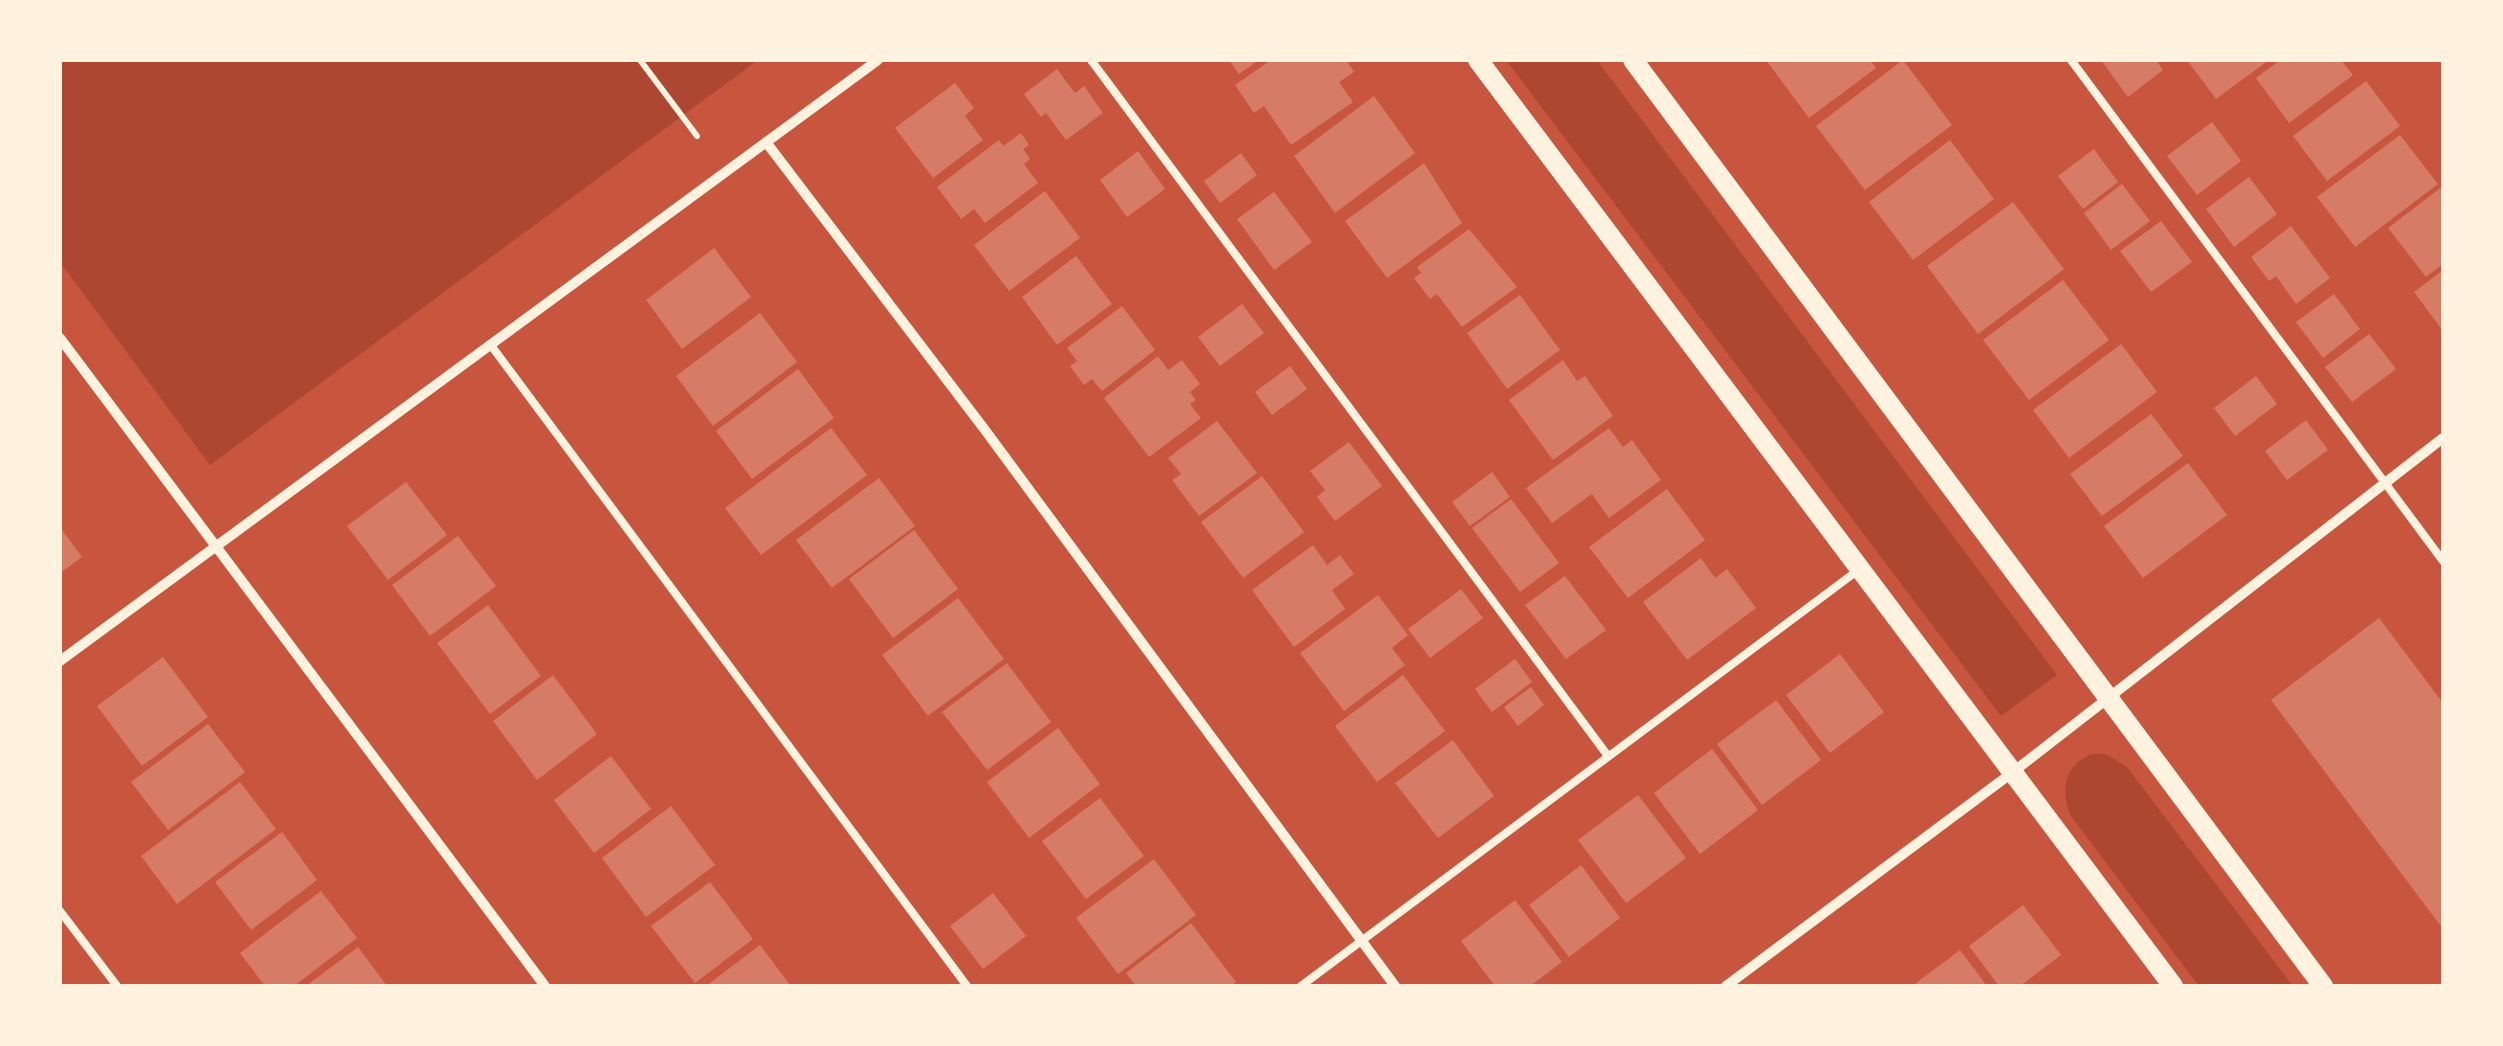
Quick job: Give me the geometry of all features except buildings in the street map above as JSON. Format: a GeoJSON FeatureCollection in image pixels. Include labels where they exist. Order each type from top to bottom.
{"type":"FeatureCollection","features":[{"type":"Feature","properties":{"kind":"main road"},"geometry":{"type":"LineString","coordinates":[[1478,60],[2173,986]]}},
{"type":"Feature","properties":{"kind":"main road"},"geometry":{"type":"LineString","coordinates":[[1633,60],[2324,986]]}},
{"type":"Feature","properties":{"kind":"street"},"geometry":{"type":"LineString","coordinates":[[60,661],[878,60]]}},
{"type":"Feature","properties":{"kind":"street"},"geometry":{"type":"LineString","coordinates":[[766,142],[985,430],[1394,986]]}},
{"type":"Feature","properties":{"kind":"street"},"geometry":{"type":"LineString","coordinates":[[60,338],[545,986]]}},
{"type":"Feature","properties":{"kind":"street"},"geometry":{"type":"LineString","coordinates":[[1726,986],[2013,772],[2443,438]]}},
{"type":"Feature","properties":{"kind":"lane"},"geometry":{"type":"LineString","coordinates":[[1091,60],[1608,756]]}},
{"type":"Feature","properties":{"kind":"lane"},"geometry":{"type":"LineString","coordinates":[[2071,60],[2443,561]]}},
{"type":"Feature","properties":{"kind":"lane"},"geometry":{"type":"LineString","coordinates":[[490,344],[967,986]]}},
{"type":"Feature","properties":{"kind":"lane"},"geometry":{"type":"LineString","coordinates":[[1301,986],[1858,570]]}},
{"type":"Feature","properties":{"kind":"lane"},"geometry":{"type":"LineString","coordinates":[[60,911],[116,986]]}},
{"type":"Feature","properties":{"kind":"path"},"geometry":{"type":"LineString","coordinates":[[640,60],[697,136]]}},
{"type":"Feature","properties":{"kind":"shaded area"},"geometry":{"type":"Polygon","coordinates":[[[60,60],[758,60],[210,465],[60,262],[60,60]]]}},
{"type":"Feature","properties":{"kind":"shaded area"},"geometry":{"type":"Polygon","coordinates":[[[1506,60],[1597,60],[2057,675],[2001,716],[1506,60]]]}},
{"type":"Feature","properties":{"kind":"shaded area"},"geometry":{"type":"Polygon","coordinates":[[[2092,754],[2106,754],[2127,767],[2293,986],[2199,986],[2070,815],[2067,778],[2075,765],[2092,754]]]}}]}
